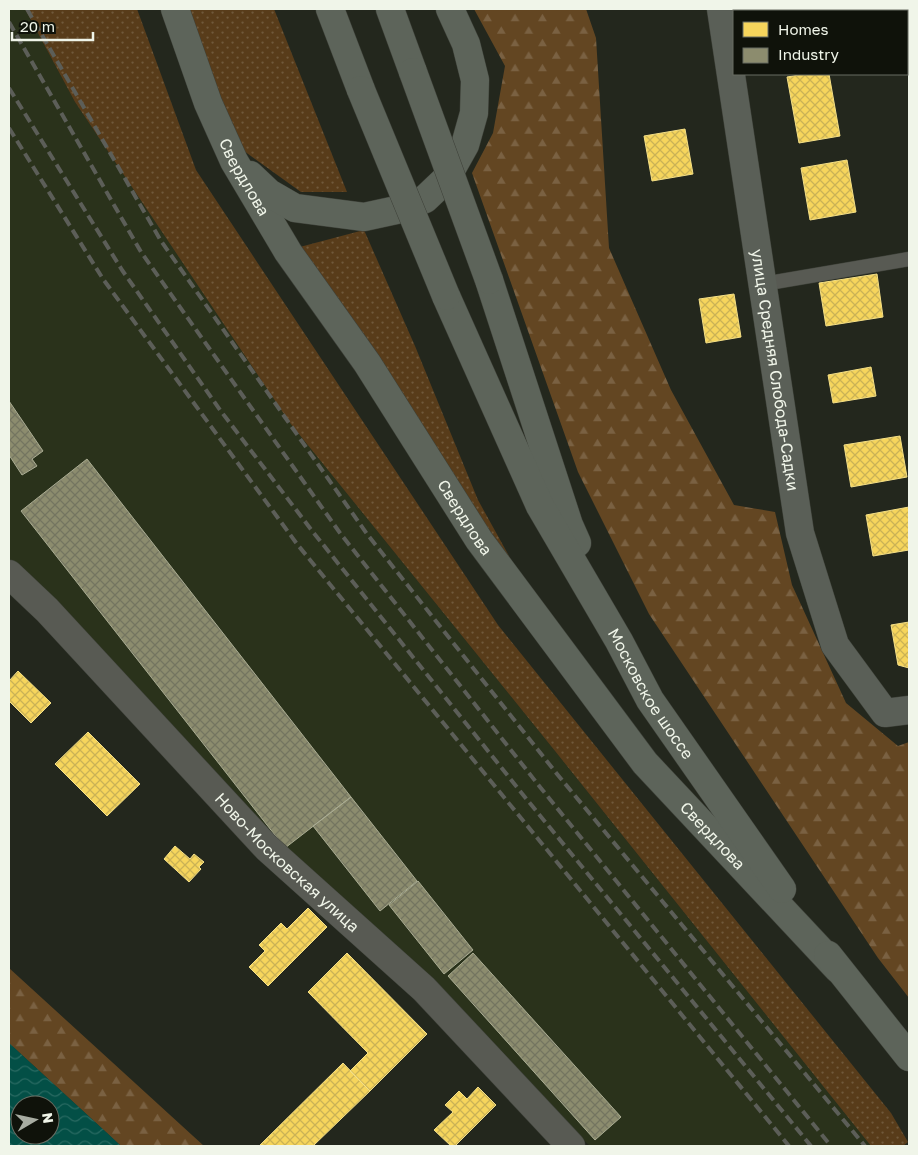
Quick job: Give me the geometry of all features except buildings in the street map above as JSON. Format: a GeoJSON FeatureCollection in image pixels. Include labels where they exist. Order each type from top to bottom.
{"type":"FeatureCollection","features":[{"type":"Feature","properties":{"kind":"main road","name":"Свердлова"},"geometry":{"type":"LineString","coordinates":[[175,9],[208,104],[234,161],[288,252],[367,363],[479,540],[645,763],[838,969]]}},
{"type":"Feature","properties":{"kind":"main road","name":"Московское шоссе"},"geometry":{"type":"LineString","coordinates":[[330,9],[361,90],[446,296],[540,506],[619,641],[650,700],[838,969],[909,1057]]}},
{"type":"Feature","properties":{"kind":"main road"},"geometry":{"type":"LineString","coordinates":[[390,9],[488,280],[570,525],[619,641]]}},
{"type":"Feature","properties":{"kind":"main road"},"geometry":{"type":"LineString","coordinates":[[234,161],[269,193],[295,208],[364,217],[401,209],[425,199],[446,179],[465,145],[474,113],[475,80],[466,44],[450,9]]}},
{"type":"Feature","properties":{"kind":"street","name":"улица Средняя Слобода-Садки"},"geometry":{"type":"LineString","coordinates":[[721,9],[800,532],[835,645],[897,711]]}},
{"type":"Feature","properties":{"kind":"street","name":"Ново-Московская улица"},"geometry":{"type":"LineString","coordinates":[[9,574],[47,610],[268,848],[424,989],[571,1146]]}},
{"type":"Feature","properties":{"kind":"lane"},"geometry":{"type":"LineString","coordinates":[[763,284],[909,259]]}},
{"type":"Feature","properties":{"kind":"shaded area"},"geometry":{"type":"Polygon","coordinates":[[[9,9],[25,9],[75,102],[290,423],[871,1146],[590,1146],[348,917],[9,574],[9,9]]]}},
{"type":"Feature","properties":{"kind":"shaded area"},"geometry":{"type":"Polygon","coordinates":[[[25,9],[137,9],[196,170],[498,625],[891,1113],[908,1142],[903,1146],[871,1146],[290,423],[75,102],[25,9]]]}},
{"type":"Feature","properties":{"kind":"shaded area"},"geometry":{"type":"Polygon","coordinates":[[[183,9],[274,9],[347,192],[301,192],[244,151],[203,64],[183,9]]]}},
{"type":"Feature","properties":{"kind":"shaded area"},"geometry":{"type":"Polygon","coordinates":[[[364,230],[415,346],[478,500],[591,704],[296,248],[364,230]]]}},
{"type":"Feature","properties":{"kind":"green space"},"geometry":{"type":"Polygon","coordinates":[[[474,9],[586,9],[596,38],[609,248],[671,390],[734,505],[775,512],[792,585],[846,703],[898,746],[909,742],[909,998],[878,958],[649,614],[578,472],[472,173],[493,133],[505,66],[474,9]]]}},
{"type":"Feature","properties":{"kind":"green space"},"geometry":{"type":"Polygon","coordinates":[[[9,968],[204,1146],[121,1146],[9,1043],[9,968]]]}},
{"type":"Feature","properties":{"kind":"water"},"geometry":{"type":"Polygon","coordinates":[[[9,1043],[121,1146],[9,1146],[9,1043]]]}},
{"type":"Feature","properties":{"kind":"railway"},"geometry":{"type":"LineString","coordinates":[[27,9],[161,241],[367,534],[557,774],[865,1146]]}},
{"type":"Feature","properties":{"kind":"railway"},"geometry":{"type":"LineString","coordinates":[[9,22],[141,252],[340,533],[540,787],[831,1146]]}},
{"type":"Feature","properties":{"kind":"railway"},"geometry":{"type":"LineString","coordinates":[[9,88],[122,270],[220,410],[313,532],[524,796],[811,1146]]}},
{"type":"Feature","properties":{"kind":"railway"},"geometry":{"type":"LineString","coordinates":[[9,128],[103,279],[297,544],[789,1146]]}}]}
